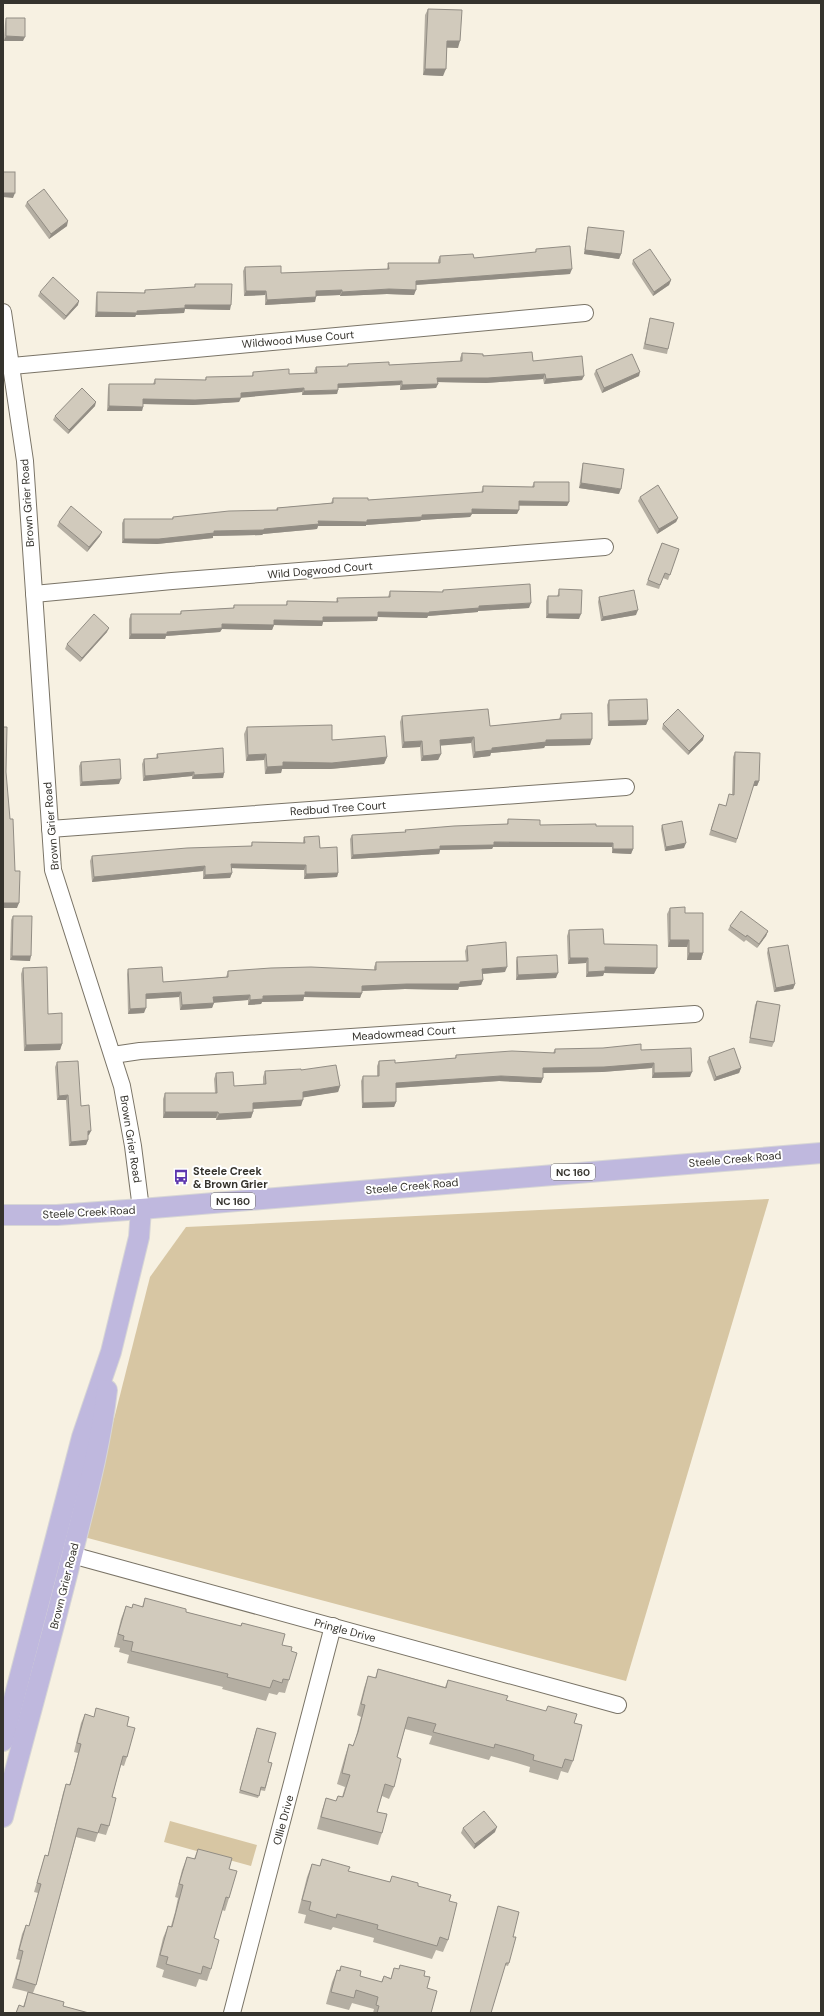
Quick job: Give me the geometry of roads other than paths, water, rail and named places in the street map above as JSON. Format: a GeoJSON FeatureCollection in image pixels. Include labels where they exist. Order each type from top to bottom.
{"type":"FeatureCollection","features":[{"type":"Feature","properties":{"kind":"main road","name":"Steele Creek Road"},"geometry":{"type":"LineString","coordinates":[[3,1215],[57,1214],[142,1209],[821,1153]]}},
{"type":"Feature","properties":{"kind":"main road","name":"Brown Grier Road"},"geometry":{"type":"LineString","coordinates":[[3,1741],[82,1437],[111,1352],[139,1237],[142,1209]]}},
{"type":"Feature","properties":{"kind":"main road","name":"Brown Grier Road"},"geometry":{"type":"LineString","coordinates":[[3,1817],[72,1555],[103,1429],[111,1352]]}},
{"type":"Feature","properties":{"kind":"street","name":"Brown Grier Road"},"geometry":{"type":"LineString","coordinates":[[3,312],[25,461],[53,870],[113,1055],[127,1108],[142,1209]]}},
{"type":"Feature","properties":{"kind":"street","name":"Wildwood Muse Court"},"geometry":{"type":"LineString","coordinates":[[12,366],[584,313]]}},
{"type":"Feature","properties":{"kind":"street","name":"Wild Dogwood Court"},"geometry":{"type":"LineString","coordinates":[[34,594],[605,547]]}},
{"type":"Feature","properties":{"kind":"street","name":"Redbud Tree Court"},"geometry":{"type":"LineString","coordinates":[[50,829],[626,787]]}},
{"type":"Feature","properties":{"kind":"street","name":"Meadowmead Court"},"geometry":{"type":"LineString","coordinates":[[113,1055],[148,1050],[695,1014]]}},
{"type":"Feature","properties":{"kind":"street","name":"Pringle Drive"},"geometry":{"type":"LineString","coordinates":[[72,1555],[618,1705]]}},
{"type":"Feature","properties":{"kind":"street","name":"Ollie Drive"},"geometry":{"type":"LineString","coordinates":[[232,2013],[333,1626]]}},
{"type":"Feature","properties":{"kind":"place","name":"Steele Creek & Brown Grier"},"geometry":{"type":"Point","coordinates":[181,1177]}}]}
